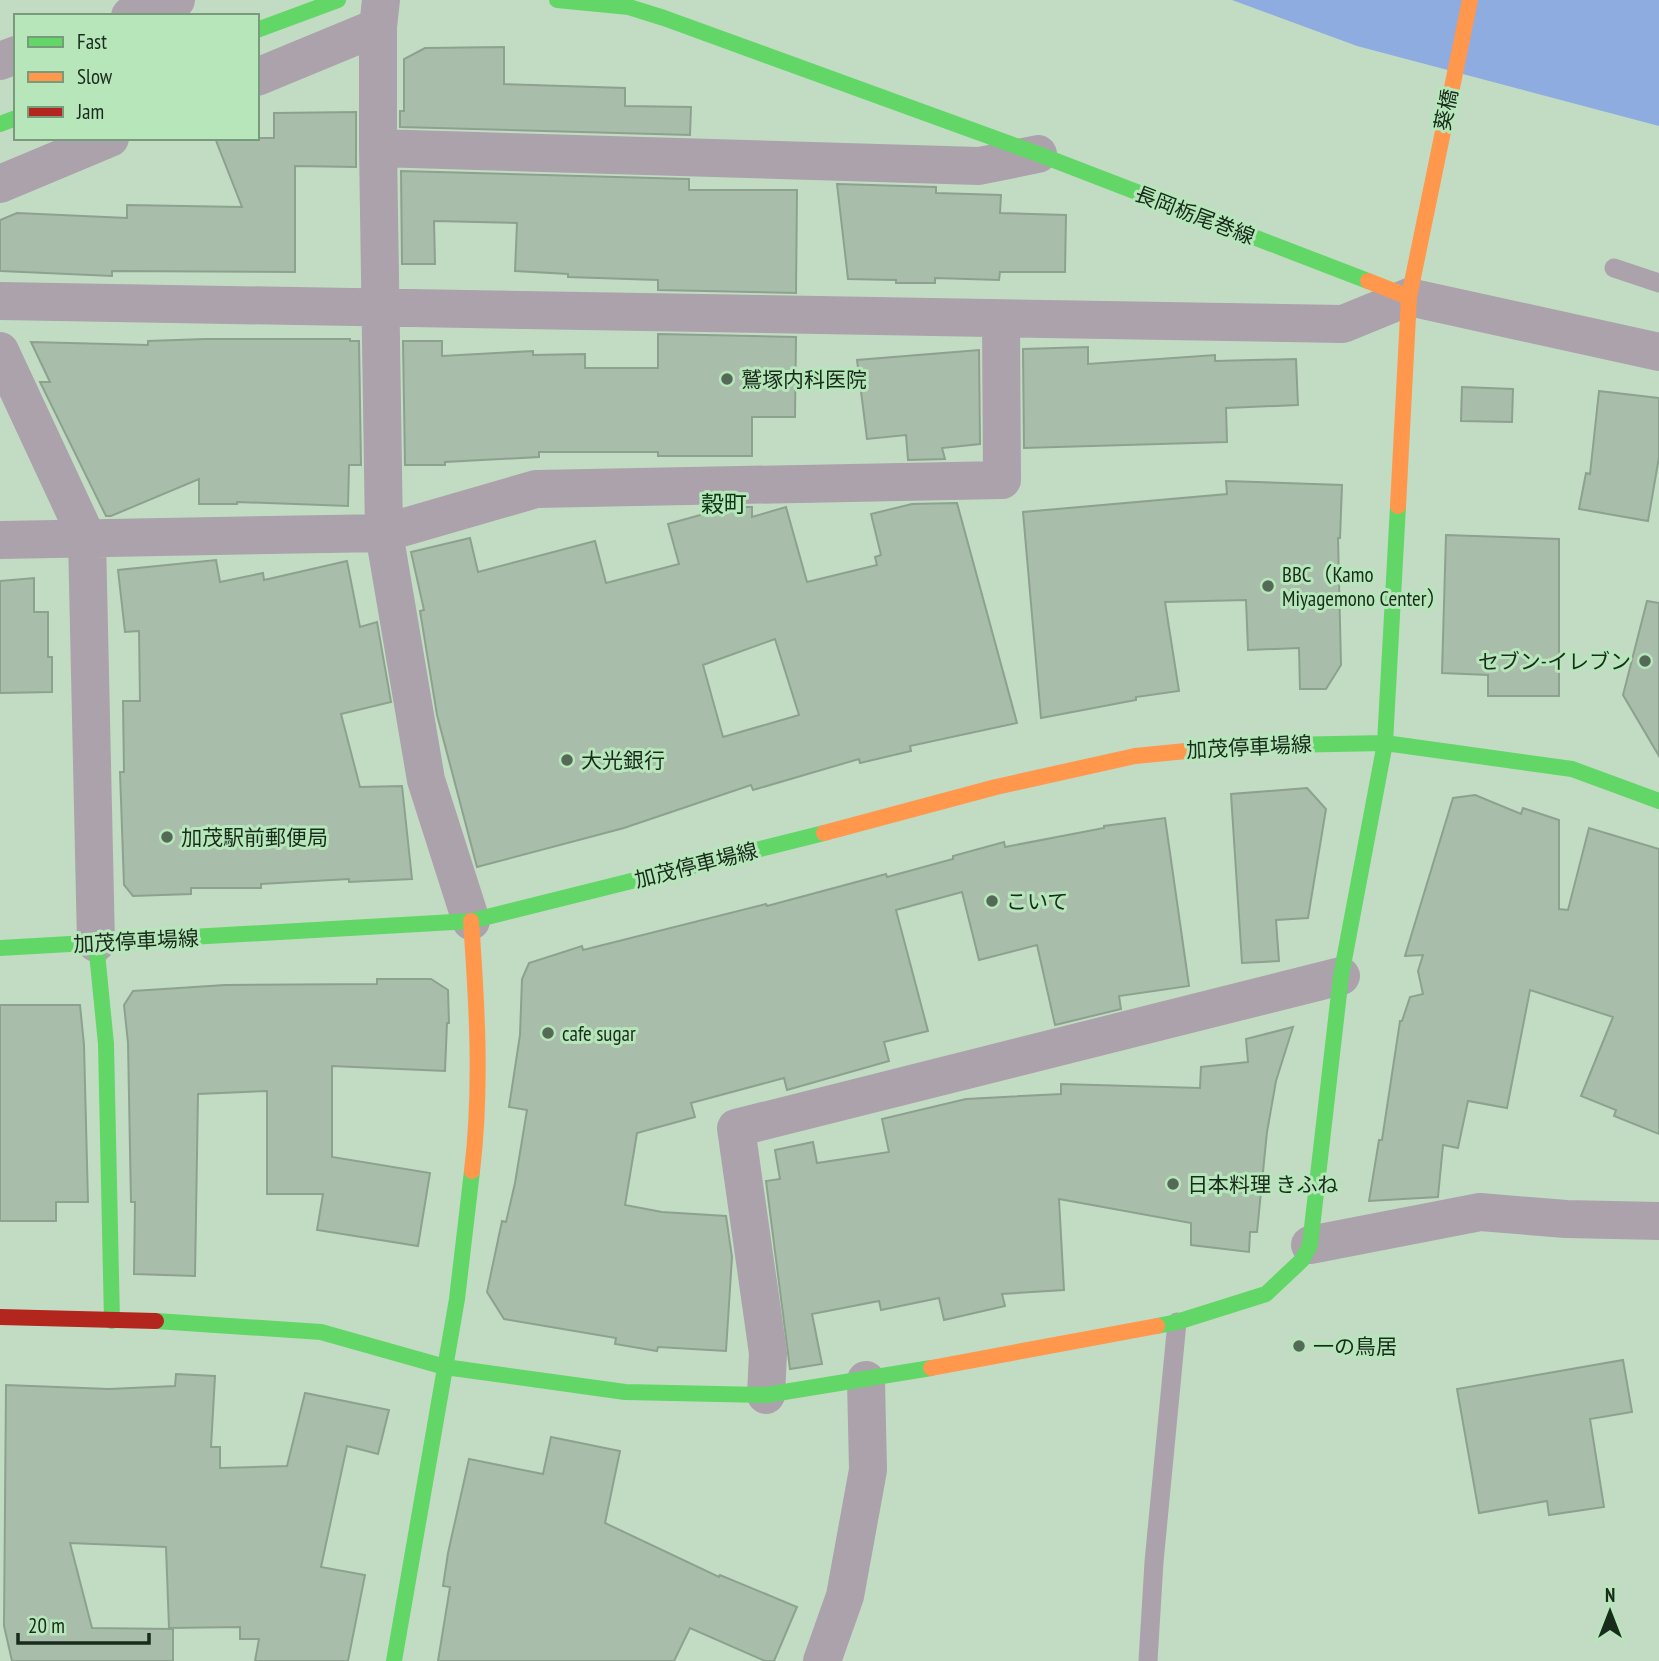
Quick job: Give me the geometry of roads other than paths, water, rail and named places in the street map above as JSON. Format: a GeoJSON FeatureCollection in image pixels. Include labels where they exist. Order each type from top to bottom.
{"type":"FeatureCollection","features":[{"type":"Feature","properties":{"kind":"street"},"geometry":{"type":"LineString","coordinates":[[136,14],[176,0]]}},
{"type":"Feature","properties":{"kind":"street"},"geometry":{"type":"LineString","coordinates":[[259,29],[338,0]]}},
{"type":"Feature","properties":{"kind":"street","name":"長岡栃尾巻線"},"geometry":{"type":"LineString","coordinates":[[557,0],[629,7],[1038,154],[1409,297]]}},
{"type":"Feature","properties":{"kind":"street","name":"葵橋"},"geometry":{"type":"LineString","coordinates":[[1409,297],[1469,0]]}},
{"type":"Feature","properties":{"kind":"street"},"geometry":{"type":"LineString","coordinates":[[259,76],[379,14],[377,148],[384,533],[426,780],[471,921],[478,1026],[478,1122],[457,1299],[394,1661]]}},
{"type":"Feature","properties":{"kind":"street"},"geometry":{"type":"LineString","coordinates":[[0,184],[105,140]]}},
{"type":"Feature","properties":{"kind":"street"},"geometry":{"type":"LineString","coordinates":[[377,148],[979,166],[1038,154]]}},
{"type":"Feature","properties":{"kind":"street"},"geometry":{"type":"LineString","coordinates":[[0,301],[1343,324],[1409,297],[1659,352]]}},
{"type":"Feature","properties":{"kind":"street"},"geometry":{"type":"LineString","coordinates":[[0,1317],[176,1322],[321,1332],[445,1367],[625,1392],[766,1395],[866,1381],[1177,1322],[1266,1294],[1301,1260],[1310,1245],[1341,976],[1385,743],[1409,297]]}},
{"type":"Feature","properties":{"kind":"street"},"geometry":{"type":"LineString","coordinates":[[0,540],[384,533],[536,489],[1002,480],[1001,320]]}},
{"type":"Feature","properties":{"kind":"street"},"geometry":{"type":"LineString","coordinates":[[0,351],[87,538],[96,943],[106,1044],[112,1321]]}},
{"type":"Feature","properties":{"kind":"street","name":"加茂停車場線"},"geometry":{"type":"LineString","coordinates":[[0,948],[471,921],[996,787],[1135,756],[1219,746],[1385,743],[1572,769],[1659,801]]}},
{"type":"Feature","properties":{"kind":"street"},"geometry":{"type":"LineString","coordinates":[[766,1395],[768,1353],[736,1128],[1341,976]]}},
{"type":"Feature","properties":{"kind":"street"},"geometry":{"type":"LineString","coordinates":[[1310,1245],[1480,1212],[1658,1224]]}},
{"type":"Feature","properties":{"kind":"street"},"geometry":{"type":"LineString","coordinates":[[822,1661],[845,1596],[868,1470],[866,1381]]}},
{"type":"Feature","properties":{"kind":"lane"},"geometry":{"type":"LineString","coordinates":[[1614,268],[1659,283]]}},
{"type":"Feature","properties":{"kind":"lane"},"geometry":{"type":"LineString","coordinates":[[1148,1661],[1154,1562],[1177,1322]]}},
{"type":"Feature","properties":{"kind":"water"},"geometry":{"type":"Polygon","coordinates":[[[1232,0],[1659,0],[1659,126],[1357,46],[1232,0]]]}},
{"type":"Feature","properties":{"kind":"place","name":"鷲塚内科医院"},"geometry":{"type":"Point","coordinates":[727,379]}},
{"type":"Feature","properties":{"kind":"place","name":"BBC（Kamo Miyagemono Center）"},"geometry":{"type":"Point","coordinates":[1268,586]}},
{"type":"Feature","properties":{"kind":"place","name":"セブン-イレブン"},"geometry":{"type":"Point","coordinates":[1645,661]}},
{"type":"Feature","properties":{"kind":"place","name":"大光銀行"},"geometry":{"type":"Point","coordinates":[567,760]}},
{"type":"Feature","properties":{"kind":"place","name":"加茂駅前郵便局"},"geometry":{"type":"Point","coordinates":[167,837]}},
{"type":"Feature","properties":{"kind":"place","name":"こいて"},"geometry":{"type":"Point","coordinates":[992,901]}},
{"type":"Feature","properties":{"kind":"place","name":"cafe sugar"},"geometry":{"type":"Point","coordinates":[548,1033]}},
{"type":"Feature","properties":{"kind":"place","name":"日本料理 きふね"},"geometry":{"type":"Point","coordinates":[1173,1184]}},
{"type":"Feature","properties":{"kind":"place","name":"一の鳥居"},"geometry":{"type":"Point","coordinates":[1299,1346]}},
{"type":"Feature","properties":{"kind":"district","name":"穀町"},"geometry":{"type":"Point","coordinates":[724,503]}}]}
